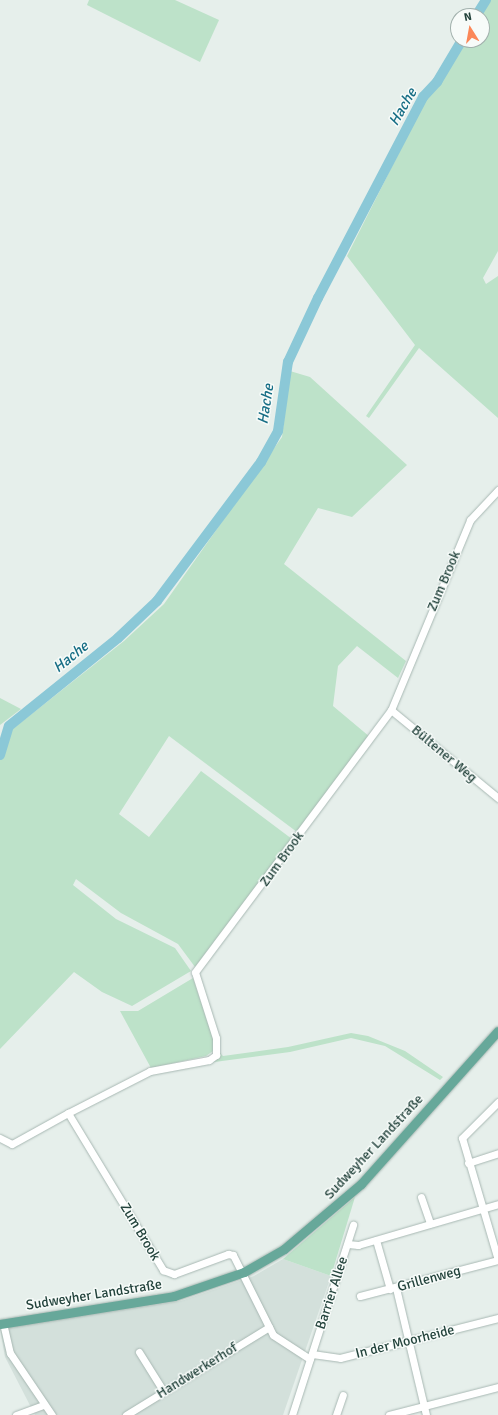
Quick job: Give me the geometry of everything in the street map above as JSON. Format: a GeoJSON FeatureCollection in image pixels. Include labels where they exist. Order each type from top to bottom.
{"type":"FeatureCollection","features":[{"type":"Feature","properties":{"kind":"main road","name":"Sudweyher Landstraße"},"geometry":{"type":"LineString","coordinates":[[1,1324],[153,1300],[214,1284],[244,1272],[308,1232],[361,1184],[498,1032]]}},
{"type":"Feature","properties":{"kind":"street","name":"Zum Brook"},"geometry":{"type":"LineString","coordinates":[[0,1138],[12,1144],[68,1113],[150,1071],[209,1060],[216,1055],[216,1038],[195,972],[391,710],[470,520],[498,490]]}},
{"type":"Feature","properties":{"kind":"street","name":"Bültener Weg"},"geometry":{"type":"LineString","coordinates":[[391,710],[498,798]]}},
{"type":"Feature","properties":{"kind":"street"},"geometry":{"type":"LineString","coordinates":[[498,1102],[462,1138],[481,1209],[498,1260]]}},
{"type":"Feature","properties":{"kind":"street","name":"Zum Brook"},"geometry":{"type":"LineString","coordinates":[[68,1113],[163,1270],[174,1274],[228,1254],[233,1255],[244,1272]]}},
{"type":"Feature","properties":{"kind":"street"},"geometry":{"type":"LineString","coordinates":[[468,1163],[498,1153]]}},
{"type":"Feature","properties":{"kind":"street"},"geometry":{"type":"LineString","coordinates":[[421,1197],[430,1223]]}},
{"type":"Feature","properties":{"kind":"street"},"geometry":{"type":"LineString","coordinates":[[348,1244],[376,1240],[498,1204]]}},
{"type":"Feature","properties":{"kind":"street","name":"Barrier Allee"},"geometry":{"type":"LineString","coordinates":[[292,1415],[353,1226]]}},
{"type":"Feature","properties":{"kind":"street"},"geometry":{"type":"LineString","coordinates":[[376,1240],[410,1342],[425,1411]]}},
{"type":"Feature","properties":{"kind":"street","name":"Grillenweg"},"geometry":{"type":"LineString","coordinates":[[360,1296],[498,1260]]}},
{"type":"Feature","properties":{"kind":"street"},"geometry":{"type":"LineString","coordinates":[[244,1272],[269,1327],[280,1342],[311,1357]]}},
{"type":"Feature","properties":{"kind":"street","name":"In der Moorheide"},"geometry":{"type":"LineString","coordinates":[[311,1357],[336,1358],[410,1342],[498,1318]]}},
{"type":"Feature","properties":{"kind":"street"},"geometry":{"type":"LineString","coordinates":[[1,1324],[10,1353],[43,1405],[52,1415]]}},
{"type":"Feature","properties":{"kind":"street","name":"Handwerkerhof"},"geometry":{"type":"LineString","coordinates":[[128,1415],[269,1327]]}},
{"type":"Feature","properties":{"kind":"street"},"geometry":{"type":"LineString","coordinates":[[139,1352],[164,1392]]}},
{"type":"Feature","properties":{"kind":"street"},"geometry":{"type":"LineString","coordinates":[[389,1415],[425,1411],[498,1387]]}},
{"type":"Feature","properties":{"kind":"street"},"geometry":{"type":"LineString","coordinates":[[336,1415],[343,1395]]}},
{"type":"Feature","properties":{"kind":"street"},"geometry":{"type":"LineString","coordinates":[[16,1415],[43,1405]]}},
{"type":"Feature","properties":{"kind":"shaded area"},"geometry":{"type":"Polygon","coordinates":[[[283,1259],[331,1276],[283,1415],[35,1415],[5,1357],[0,1328],[181,1301],[254,1276],[283,1259]]]}},
{"type":"Feature","properties":{"kind":"green space"},"geometry":{"type":"Polygon","coordinates":[[[89,0],[175,0],[219,20],[200,62],[87,5],[89,0]]]}},
{"type":"Feature","properties":{"kind":"green space"},"geometry":{"type":"Polygon","coordinates":[[[489,0],[498,0],[498,251],[483,278],[486,284],[498,276],[498,418],[419,348],[369,418],[366,416],[415,345],[347,256],[426,99],[458,48],[490,48],[490,8],[484,8],[489,0]]]}},
{"type":"Feature","properties":{"kind":"green space"},"geometry":{"type":"Polygon","coordinates":[[[290,371],[310,377],[407,465],[352,517],[318,508],[284,564],[406,661],[398,678],[357,646],[338,666],[333,706],[370,737],[297,832],[169,736],[119,814],[149,837],[201,771],[292,839],[195,967],[178,944],[121,913],[76,879],[73,885],[116,919],[175,948],[191,971],[132,1006],[102,992],[74,972],[0,1049],[0,739],[124,641],[164,604],[282,437],[290,371]]]}},
{"type":"Feature","properties":{"kind":"green space"},"geometry":{"type":"Polygon","coordinates":[[[0,698],[21,709],[0,725],[0,698]]]}},
{"type":"Feature","properties":{"kind":"green space"},"geometry":{"type":"Polygon","coordinates":[[[193,978],[214,1042],[213,1051],[206,1056],[151,1068],[120,1011],[138,1011],[193,978]]]}},
{"type":"Feature","properties":{"kind":"green space"},"geometry":{"type":"Polygon","coordinates":[[[351,1033],[368,1036],[405,1051],[443,1077],[440,1080],[385,1046],[351,1038],[290,1052],[207,1063],[220,1053],[223,1056],[288,1047],[351,1033]]]}},
{"type":"Feature","properties":{"kind":"green space"},"geometry":{"type":"Polygon","coordinates":[[[355,1197],[331,1276],[283,1259],[355,1197]]]}},
{"type":"Feature","properties":{"kind":"waterway","name":"Hache"},"geometry":{"type":"LineString","coordinates":[[481,8],[486,0]]}},
{"type":"Feature","properties":{"kind":"waterway","name":"Hache"},"geometry":{"type":"LineString","coordinates":[[0,755],[9,726],[118,638],[157,601],[261,462],[278,431],[288,362],[318,298],[423,97],[437,82],[457,48]]}}]}
